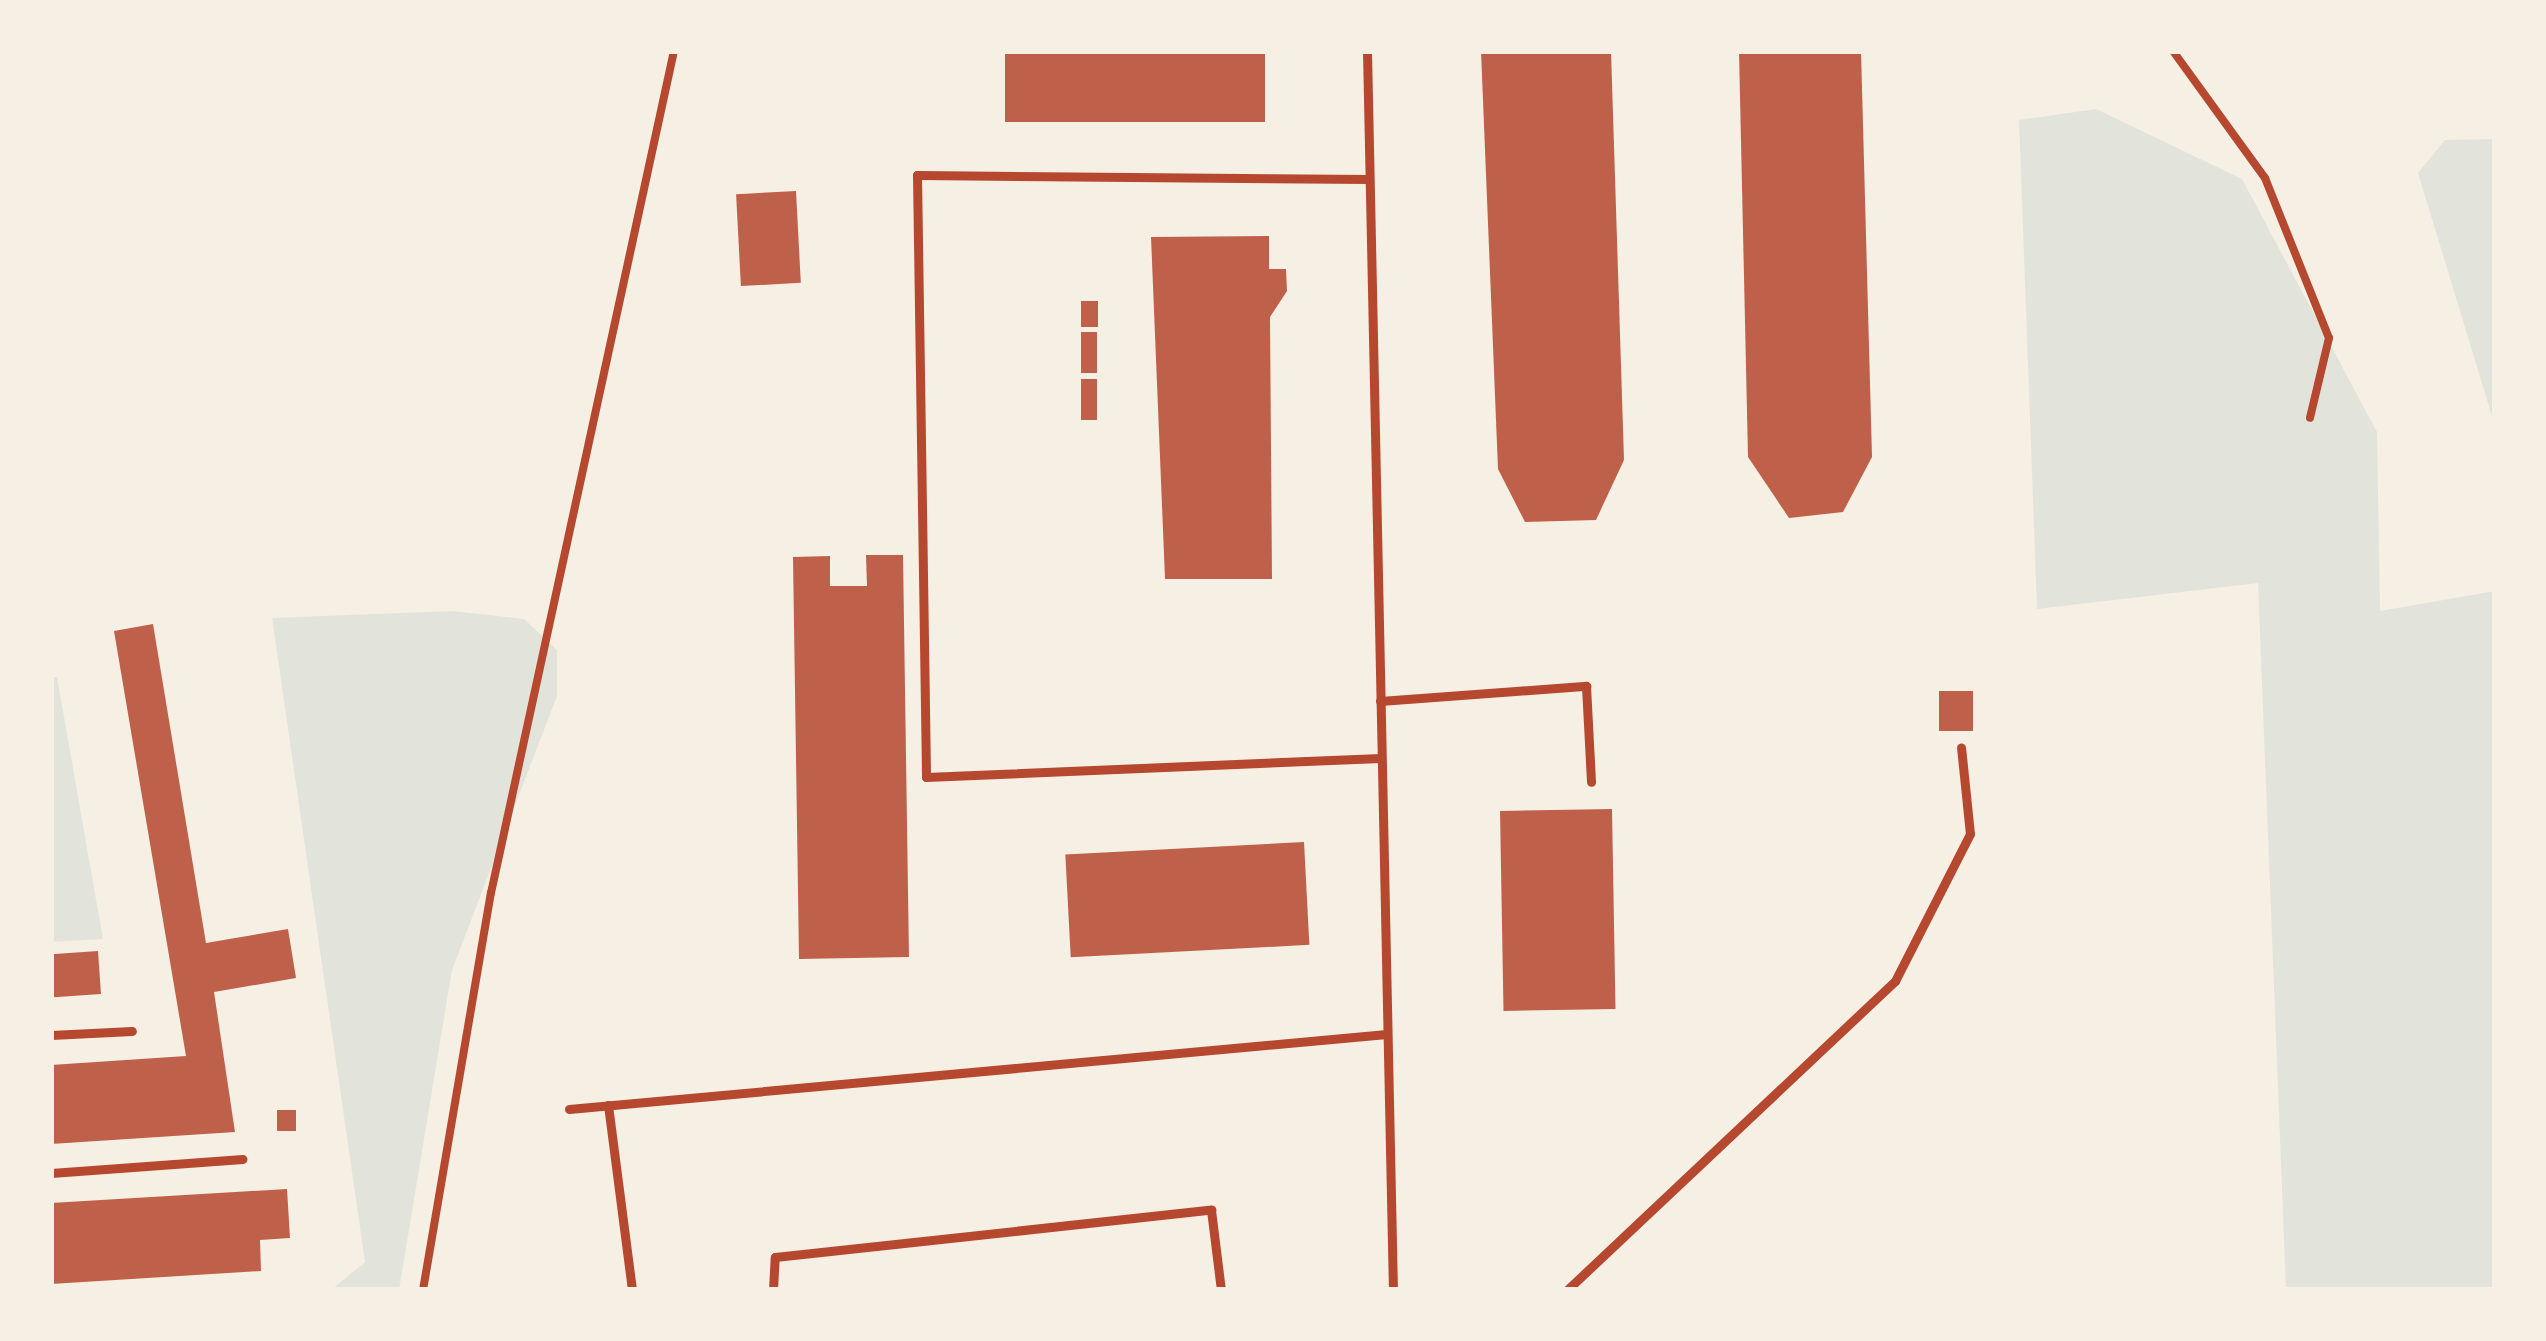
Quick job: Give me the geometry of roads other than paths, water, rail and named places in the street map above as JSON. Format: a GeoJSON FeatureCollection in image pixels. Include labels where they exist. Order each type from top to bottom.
{"type":"FeatureCollection","features":[{"type":"Feature","properties":{"kind":"lane"},"geometry":{"type":"LineString","coordinates":[[1367,51],[1393,1290]]}},
{"type":"Feature","properties":{"kind":"lane"},"geometry":{"type":"LineString","coordinates":[[1369,179],[917,175],[926,777],[1381,758]]}},
{"type":"Feature","properties":{"kind":"lane"},"geometry":{"type":"LineString","coordinates":[[1380,701],[1586,686],[1591,782]]}},
{"type":"Feature","properties":{"kind":"lane"},"geometry":{"type":"LineString","coordinates":[[1568,1290],[1895,981],[1970,834],[1961,747]]}},
{"type":"Feature","properties":{"kind":"lane"},"geometry":{"type":"LineString","coordinates":[[51,1035],[132,1031]]}},
{"type":"Feature","properties":{"kind":"lane"},"geometry":{"type":"LineString","coordinates":[[568,1108],[1387,1034]]}},
{"type":"Feature","properties":{"kind":"lane"},"geometry":{"type":"LineString","coordinates":[[608,1105],[632,1290]]}},
{"type":"Feature","properties":{"kind":"lane"},"geometry":{"type":"LineString","coordinates":[[51,1173],[242,1159]]}},
{"type":"Feature","properties":{"kind":"lane"},"geometry":{"type":"LineString","coordinates":[[773,1290],[775,1257],[1211,1210],[1221,1290]]}}]}
